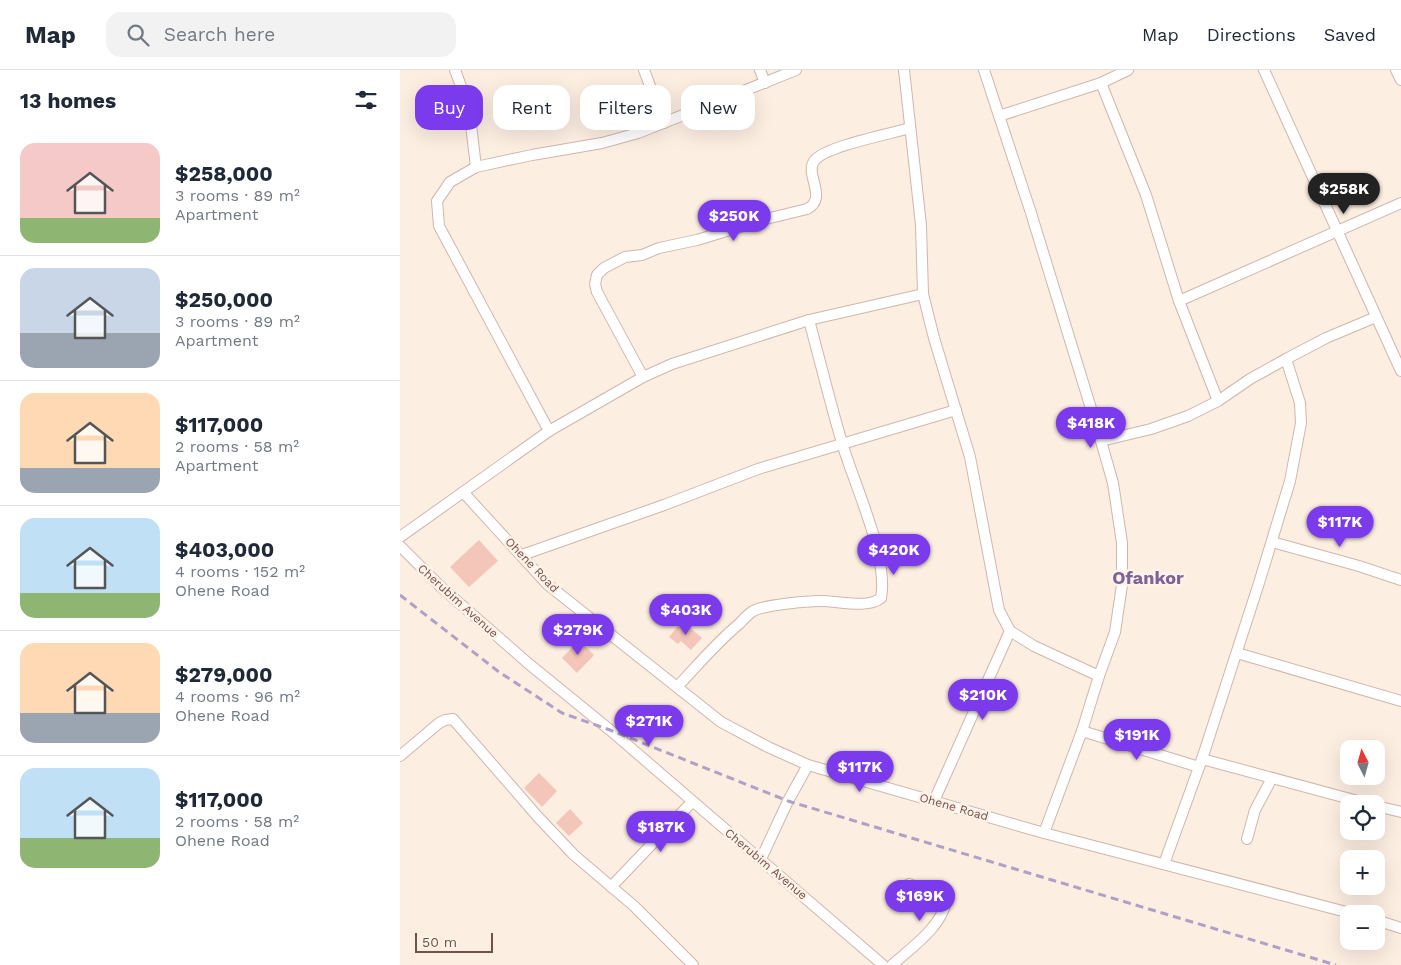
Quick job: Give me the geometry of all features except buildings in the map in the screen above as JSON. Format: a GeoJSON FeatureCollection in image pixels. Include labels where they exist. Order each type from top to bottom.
{"type":"FeatureCollection","features":[{"type":"Feature","properties":{"kind":"street"},"geometry":{"type":"LineString","coordinates":[[455,70],[468,108],[476,167]]}},
{"type":"Feature","properties":{"kind":"street"},"geometry":{"type":"LineString","coordinates":[[644,70],[650,85]]}},
{"type":"Feature","properties":{"kind":"street"},"geometry":{"type":"LineString","coordinates":[[760,70],[765,83]]}},
{"type":"Feature","properties":{"kind":"street"},"geometry":{"type":"LineString","coordinates":[[671,120],[796,70]]}},
{"type":"Feature","properties":{"kind":"street"},"geometry":{"type":"LineString","coordinates":[[904,70],[921,225],[923,294],[934,338],[970,457],[999,610],[1010,631],[1034,646],[1099,676]]}},
{"type":"Feature","properties":{"kind":"street"},"geometry":{"type":"LineString","coordinates":[[984,70],[1031,213],[1101,441],[1113,483],[1122,543],[1122,585],[1115,632],[1082,731],[1044,833]]}},
{"type":"Feature","properties":{"kind":"street"},"geometry":{"type":"LineString","coordinates":[[999,116],[1101,83],[1128,70]]}},
{"type":"Feature","properties":{"kind":"street"},"geometry":{"type":"LineString","coordinates":[[1264,70],[1284,118],[1401,371]]}},
{"type":"Feature","properties":{"kind":"street"},"geometry":{"type":"LineString","coordinates":[[1396,70],[1401,80]]}},
{"type":"Feature","properties":{"kind":"street"},"geometry":{"type":"LineString","coordinates":[[1101,83],[1146,195],[1179,301],[1218,401]]}},
{"type":"Feature","properties":{"kind":"street"},"geometry":{"type":"LineString","coordinates":[[643,377],[597,292],[595,284],[597,275],[604,268],[625,258],[642,255],[659,248],[697,240],[766,218],[807,209],[815,202],[816,195],[812,164],[815,159],[834,149],[910,128]]}},
{"type":"Feature","properties":{"kind":"street"},"geometry":{"type":"LineString","coordinates":[[549,431],[439,226],[437,201],[450,182],[476,167],[602,143],[646,130]]}},
{"type":"Feature","properties":{"kind":"street"},"geometry":{"type":"LineString","coordinates":[[1179,301],[1401,203]]}},
{"type":"Feature","properties":{"kind":"street"},"geometry":{"type":"LineString","coordinates":[[400,537],[549,431],[643,377],[672,364],[809,320],[923,294]]}},
{"type":"Feature","properties":{"kind":"street"},"geometry":{"type":"LineString","coordinates":[[1101,441],[1151,429],[1188,416],[1218,401],[1250,379],[1286,359],[1326,338],[1376,317]]}},
{"type":"Feature","properties":{"kind":"street"},"geometry":{"type":"LineString","coordinates":[[677,687],[726,634],[753,611],[788,604],[820,601],[867,604],[876,602],[881,598],[882,577],[880,561],[843,444],[809,320]]}},
{"type":"Feature","properties":{"kind":"street"},"geometry":{"type":"LineString","coordinates":[[1164,864],[1201,763],[1290,481],[1301,423],[1300,403],[1286,359]]}},
{"type":"Feature","properties":{"kind":"street"},"geometry":{"type":"LineString","coordinates":[[522,555],[664,505],[758,469],[956,410]]}},
{"type":"Feature","properties":{"kind":"street","name":"Ohene Road"},"geometry":{"type":"LineString","coordinates":[[463,492],[547,584],[721,722],[768,747],[808,764],[1044,833],[1340,910]]}},
{"type":"Feature","properties":{"kind":"street"},"geometry":{"type":"LineString","coordinates":[[1272,542],[1359,566],[1401,580]]}},
{"type":"Feature","properties":{"kind":"street","name":"Cherubim Avenue"},"geometry":{"type":"LineString","coordinates":[[400,546],[441,587],[529,664],[610,730],[883,965]]}},
{"type":"Feature","properties":{"kind":"street"},"geometry":{"type":"LineString","coordinates":[[934,801],[1010,631]]}},
{"type":"Feature","properties":{"kind":"street"},"geometry":{"type":"LineString","coordinates":[[1236,653],[1401,700]]}},
{"type":"Feature","properties":{"kind":"street"},"geometry":{"type":"LineString","coordinates":[[400,756],[439,723],[453,719],[538,817],[574,855],[634,906],[693,965]]}},
{"type":"Feature","properties":{"kind":"street"},"geometry":{"type":"LineString","coordinates":[[1082,731],[1201,763],[1272,778],[1340,796]]}},
{"type":"Feature","properties":{"kind":"street"},"geometry":{"type":"LineString","coordinates":[[761,859],[788,801],[808,764]]}},
{"type":"Feature","properties":{"kind":"street"},"geometry":{"type":"LineString","coordinates":[[1247,839],[1255,810],[1272,778]]}},
{"type":"Feature","properties":{"kind":"street"},"geometry":{"type":"LineString","coordinates":[[611,887],[692,802]]}},
{"type":"Feature","properties":{"kind":"street"},"geometry":{"type":"LineString","coordinates":[[1385,808],[1401,812]]}},
{"type":"Feature","properties":{"kind":"street"},"geometry":{"type":"LineString","coordinates":[[892,965],[935,926],[945,910],[946,900],[909,884]]}},
{"type":"Feature","properties":{"kind":"street"},"geometry":{"type":"LineString","coordinates":[[1385,923],[1401,928]]}},
{"type":"Feature","properties":{"kind":"railway"},"geometry":{"type":"LineString","coordinates":[[400,595],[499,672],[562,713],[610,730],[788,801],[1336,965]]}},
{"type":"Feature","properties":{"kind":"district","name":"Ofankor"},"geometry":{"type":"Point","coordinates":[1148,577]}}]}
